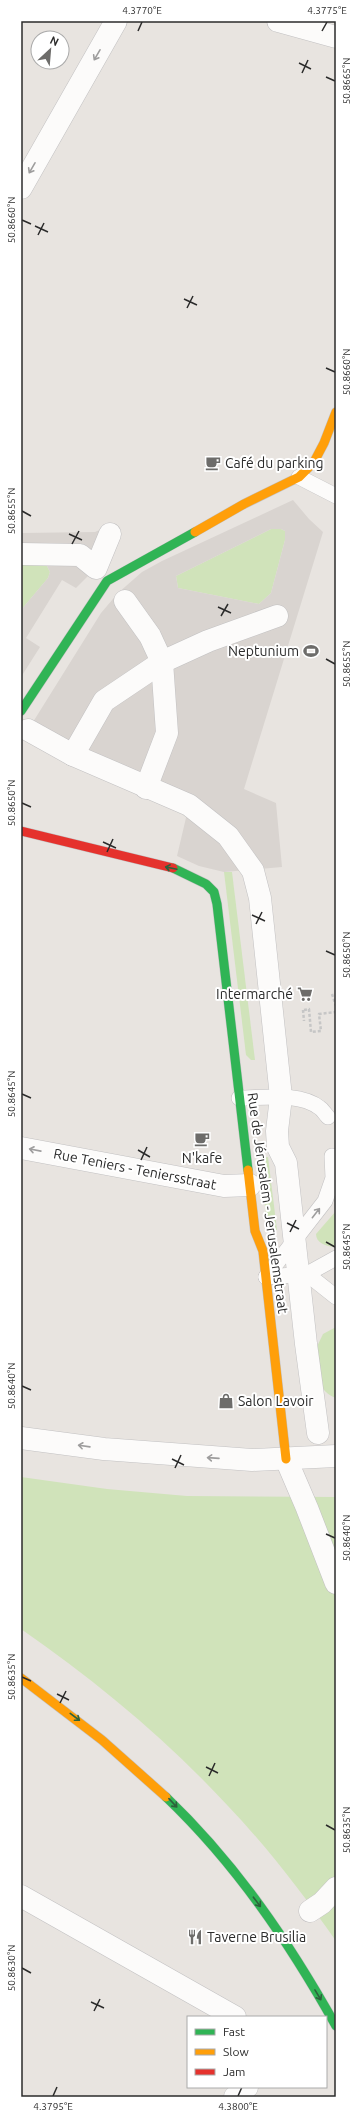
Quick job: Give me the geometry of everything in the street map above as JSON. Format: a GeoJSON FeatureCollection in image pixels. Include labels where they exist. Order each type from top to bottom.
{"type":"FeatureCollection","features":[{"type":"Feature","properties":{"kind":"street"},"geometry":{"type":"LineString","coordinates":[[21,188],[116,21]]}},
{"type":"Feature","properties":{"kind":"street"},"geometry":{"type":"LineString","coordinates":[[278,21],[336,36]]}},
{"type":"Feature","properties":{"kind":"street"},"geometry":{"type":"LineString","coordinates":[[318,1433],[306,1344],[303,1274],[295,1240],[286,1163],[278,1147],[277,1131],[281,1098],[260,898],[253,871],[228,836],[214,823],[189,805],[146,788],[73,755],[25,721],[107,581],[244,504],[300,478],[314,462],[324,443],[336,412]]}},
{"type":"Feature","properties":{"kind":"street"},"geometry":{"type":"LineString","coordinates":[[21,554],[80,555],[96,568],[110,534]]}},
{"type":"Feature","properties":{"kind":"street"},"geometry":{"type":"LineString","coordinates":[[125,602],[150,636],[162,662],[166,733],[146,788]]}},
{"type":"Feature","properties":{"kind":"street"},"geometry":{"type":"LineString","coordinates":[[73,755],[104,701],[162,662],[208,641],[276,616]]}},
{"type":"Feature","properties":{"kind":"street","name":"Rue de Jérusalem - Jerusalemstraat"},"geometry":{"type":"LineString","coordinates":[[21,831],[126,858],[180,870],[206,884],[214,892],[217,904],[255,1231],[263,1251],[286,1459]]}},
{"type":"Feature","properties":{"kind":"street","name":"Rue Teniers - Teniersstraat"},"geometry":{"type":"LineString","coordinates":[[21,1148],[224,1186],[250,1185]]}},
{"type":"Feature","properties":{"kind":"street"},"geometry":{"type":"LineString","coordinates":[[21,1438],[104,1449],[252,1460],[336,1456]]}},
{"type":"Feature","properties":{"kind":"street"},"geometry":{"type":"LineString","coordinates":[[286,1459],[308,1508],[336,1583]]}},
{"type":"Feature","properties":{"kind":"street"},"geometry":{"type":"LineString","coordinates":[[21,1678],[79,1720],[164,1794],[224,1858],[280,1933],[336,2026]]}},
{"type":"Feature","properties":{"kind":"street"},"geometry":{"type":"LineString","coordinates":[[310,1911],[322,1903],[336,1888]]}},
{"type":"Feature","properties":{"kind":"street"},"geometry":{"type":"LineString","coordinates":[[21,1896],[233,2016]]}},
{"type":"Feature","properties":{"kind":"street"},"geometry":{"type":"LineString","coordinates":[[235,2097],[246,2088]]}},
{"type":"Feature","properties":{"kind":"lane"},"geometry":{"type":"LineString","coordinates":[[300,478],[336,496]]}},
{"type":"Feature","properties":{"kind":"lane"},"geometry":{"type":"LineString","coordinates":[[239,1098],[281,1098],[303,1100],[320,1108],[328,1117]]}},
{"type":"Feature","properties":{"kind":"lane"},"geometry":{"type":"LineString","coordinates":[[266,1277],[325,1201],[333,1178],[332,1156]]}},
{"type":"Feature","properties":{"kind":"lane"},"geometry":{"type":"LineString","coordinates":[[266,1277],[303,1274],[336,1258]]}},
{"type":"Feature","properties":{"kind":"lane"},"geometry":{"type":"LineString","coordinates":[[303,1274],[336,1297]]}},
{"type":"Feature","properties":{"kind":"path"},"geometry":{"type":"LineString","coordinates":[[332,994],[336,1006]]}},
{"type":"Feature","properties":{"kind":"path"},"geometry":{"type":"LineString","coordinates":[[304,1010],[309,1009],[311,1032],[321,1031],[320,1014],[336,1012]]}},
{"type":"Feature","properties":{"kind":"green space"},"geometry":{"type":"Polygon","coordinates":[[[271,529],[281,529],[285,531],[285,540],[271,593],[259,604],[178,588],[176,576],[271,529]]]}},
{"type":"Feature","properties":{"kind":"green space"},"geometry":{"type":"Polygon","coordinates":[[[21,561],[46,564],[50,572],[48,578],[21,610],[21,561]]]}},
{"type":"Feature","properties":{"kind":"green space"},"geometry":{"type":"Polygon","coordinates":[[[224,872],[232,872],[255,1060],[251,1060],[246,1055],[224,872]]]}},
{"type":"Feature","properties":{"kind":"green space"},"geometry":{"type":"Polygon","coordinates":[[[268,1157],[277,1230],[268,1231],[259,1158],[268,1157]]]}},
{"type":"Feature","properties":{"kind":"green space"},"geometry":{"type":"Polygon","coordinates":[[[336,1211],[336,1244],[333,1247],[320,1242],[316,1237],[316,1234],[336,1211]]]}},
{"type":"Feature","properties":{"kind":"green space"},"geometry":{"type":"Polygon","coordinates":[[[336,1327],[336,1398],[330,1395],[322,1387],[316,1376],[311,1359],[323,1334],[336,1327]]]}},
{"type":"Feature","properties":{"kind":"green space"},"geometry":{"type":"Polygon","coordinates":[[[21,1477],[107,1489],[187,1496],[336,1497],[336,1941],[271,1855],[243,1822],[205,1782],[155,1734],[103,1690],[21,1629],[21,1477]]]}},
{"type":"Feature","properties":{"kind":"shaded area"},"geometry":{"type":"Polygon","coordinates":[[[293,500],[309,519],[323,532],[244,789],[276,803],[282,867],[224,872],[199,866],[177,856],[189,805],[28,730],[101,613],[118,593],[142,572],[162,561],[293,500]],[[271,529],[176,576],[178,588],[259,604],[271,593],[285,540],[285,531],[281,529],[271,529]]]}},
{"type":"Feature","properties":{"kind":"shaded area"},"geometry":{"type":"Polygon","coordinates":[[[104,528],[96,568],[76,588],[62,580],[26,638],[40,647],[21,677],[21,610],[48,578],[50,572],[46,564],[21,561],[21,533],[95,532],[104,528]]]}},
{"type":"Feature","properties":{"kind":"traffic: fast"},"geometry":{"type":"LineString","coordinates":[[21,711],[107,581],[195,532]]}},
{"type":"Feature","properties":{"kind":"traffic: fast"},"geometry":{"type":"LineString","coordinates":[[173,868],[206,884],[214,892],[217,904],[248,1170]]}},
{"type":"Feature","properties":{"kind":"traffic: fast"},"geometry":{"type":"LineString","coordinates":[[166,1797],[215,1849],[260,1905],[299,1964],[336,2026]]}},
{"type":"Feature","properties":{"kind":"traffic: slow"},"geometry":{"type":"LineString","coordinates":[[195,532],[244,504],[299,477],[314,462],[324,443],[336,412]]}},
{"type":"Feature","properties":{"kind":"traffic: slow"},"geometry":{"type":"LineString","coordinates":[[248,1170],[255,1231],[263,1251],[286,1459]]}},
{"type":"Feature","properties":{"kind":"traffic: slow"},"geometry":{"type":"LineString","coordinates":[[21,1678],[102,1740],[166,1797]]}},
{"type":"Feature","properties":{"kind":"traffic: jam"},"geometry":{"type":"LineString","coordinates":[[21,831],[173,868]]}},
{"type":"Feature","properties":{"kind":"place","name":"Café du parking"},"geometry":{"type":"Point","coordinates":[213,463]}},
{"type":"Feature","properties":{"kind":"place","name":"Neptunium"},"geometry":{"type":"Point","coordinates":[311,651]}},
{"type":"Feature","properties":{"kind":"place","name":"Intermarché"},"geometry":{"type":"Point","coordinates":[305,994]}},
{"type":"Feature","properties":{"kind":"place","name":"N'kafe"},"geometry":{"type":"Point","coordinates":[202,1139]}},
{"type":"Feature","properties":{"kind":"place","name":"Salon Lavoir"},"geometry":{"type":"Point","coordinates":[226,1401]}},
{"type":"Feature","properties":{"kind":"place","name":"Taverne Brusilia"},"geometry":{"type":"Point","coordinates":[195,1937]}}]}
